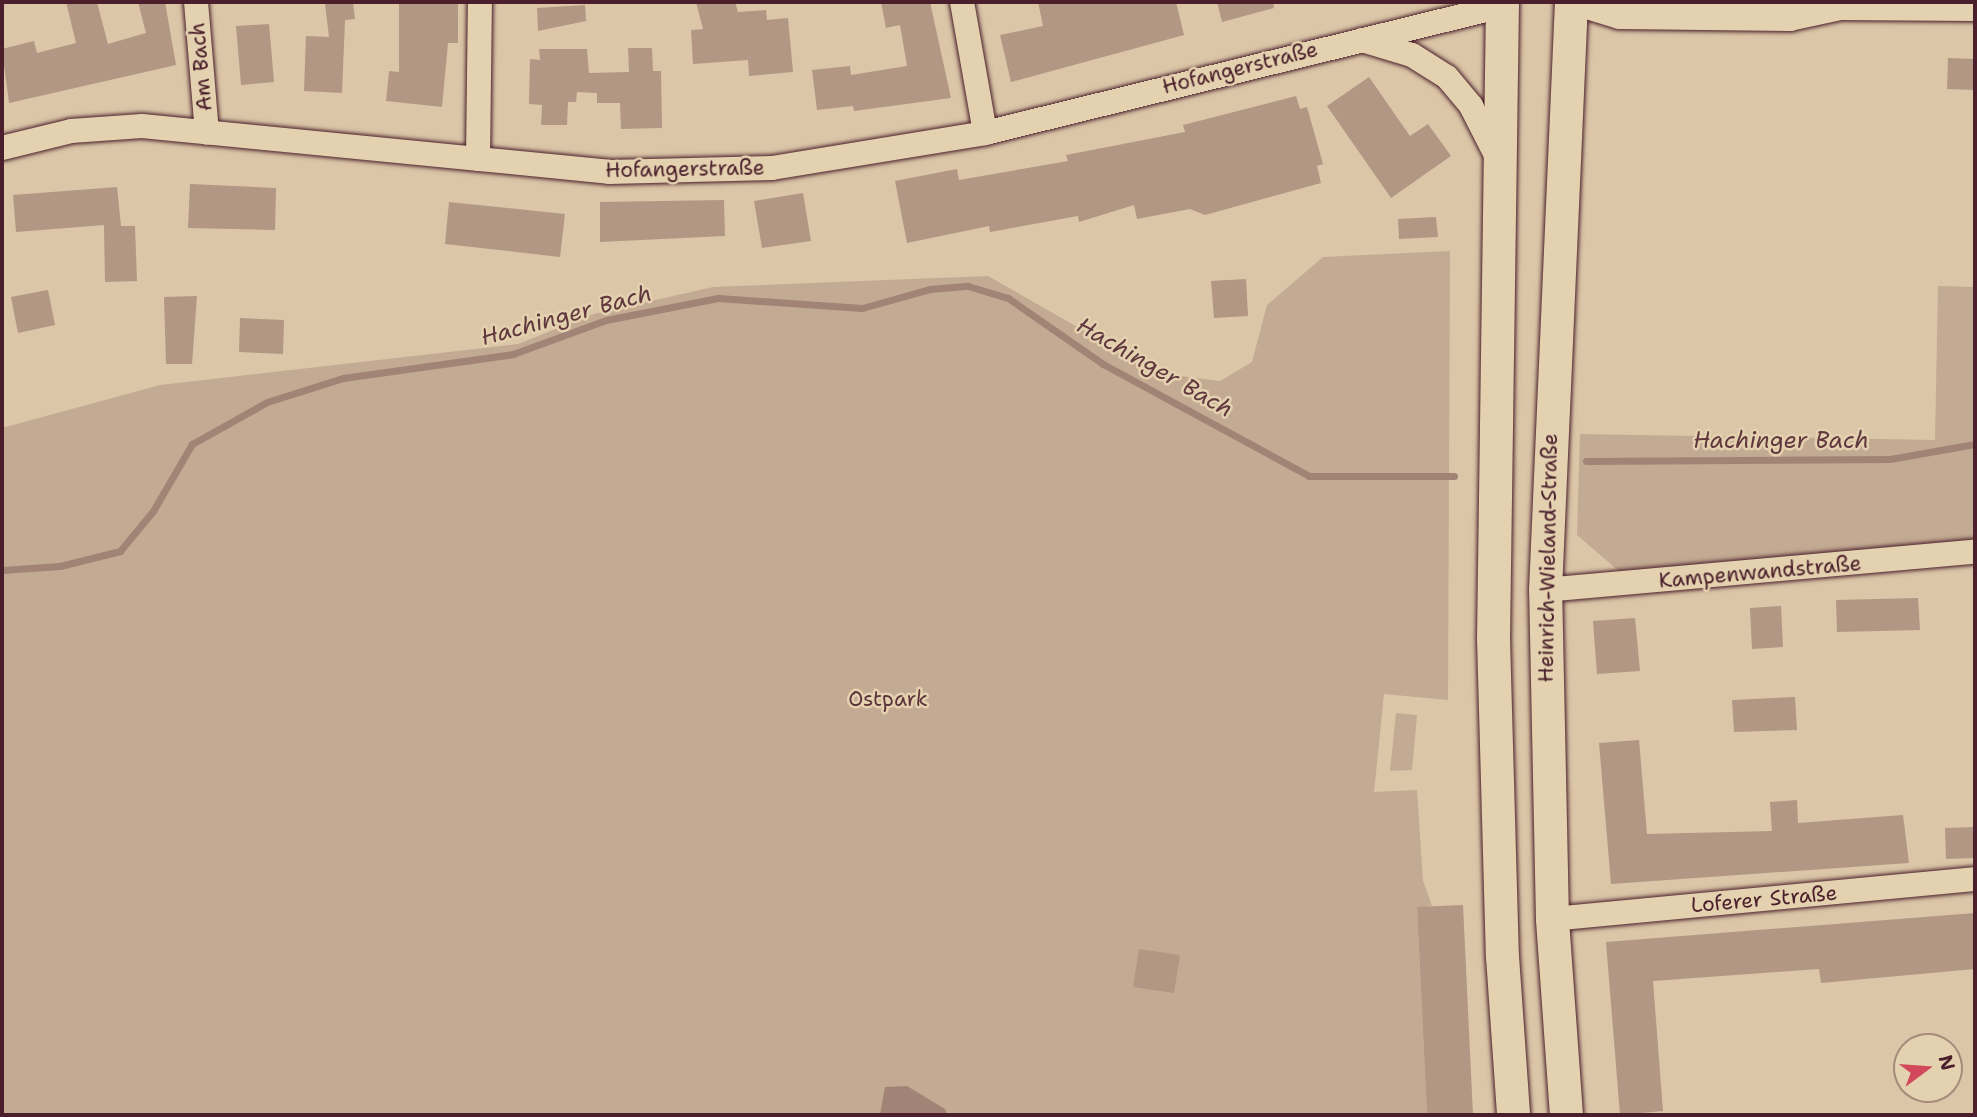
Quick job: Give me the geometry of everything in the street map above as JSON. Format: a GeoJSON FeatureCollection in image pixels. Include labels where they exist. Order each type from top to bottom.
{"type":"FeatureCollection","features":[{"type":"Feature","properties":{"kind":"main road","name":"Heinrich-Wieland-Straße"},"geometry":{"type":"LineString","coordinates":[[1566,1115],[1552,919],[1545,590],[1571,2]]}},
{"type":"Feature","properties":{"kind":"main road"},"geometry":{"type":"LineString","coordinates":[[1587,2],[1620,12],[1789,14],[1836,2],[1975,4]]}},
{"type":"Feature","properties":{"kind":"main road"},"geometry":{"type":"LineString","coordinates":[[1511,3],[1499,162],[1493,638],[1502,956],[1513,1115]]}},
{"type":"Feature","properties":{"kind":"street","name":"Am Bach"},"geometry":{"type":"LineString","coordinates":[[196,2],[207,133]]}},
{"type":"Feature","properties":{"kind":"street"},"geometry":{"type":"LineString","coordinates":[[478,159],[480,2]]}},
{"type":"Feature","properties":{"kind":"street"},"geometry":{"type":"LineString","coordinates":[[962,2],[985,133]]}},
{"type":"Feature","properties":{"kind":"street","name":"Hofangerstraße"},"geometry":{"type":"LineString","coordinates":[[2,148],[108,126],[609,172],[710,173],[841,160],[985,133],[1511,3]]}},
{"type":"Feature","properties":{"kind":"street"},"geometry":{"type":"LineString","coordinates":[[1357,39],[1412,55],[1447,77],[1471,106],[1499,162]]}},
{"type":"Feature","properties":{"kind":"street","name":"Kampenwandstraße"},"geometry":{"type":"LineString","coordinates":[[1545,590],[1975,552]]}},
{"type":"Feature","properties":{"kind":"street","name":"Loferer Straße"},"geometry":{"type":"LineString","coordinates":[[1552,919],[1975,879]]}},
{"type":"Feature","properties":{"kind":"green space","name":"Ostpark"},"geometry":{"type":"Polygon","coordinates":[[[1450,251],[1448,700],[1384,694],[1374,792],[1417,790],[1423,881],[1432,906],[1417,908],[1427,1115],[2,1115],[2,428],[160,385],[518,344],[594,314],[713,287],[988,276],[1158,373],[1220,381],[1252,362],[1267,305],[1323,257],[1450,251]]]}},
{"type":"Feature","properties":{"kind":"green space"},"geometry":{"type":"Polygon","coordinates":[[[1938,286],[1975,287],[1975,542],[1620,572],[1577,535],[1580,434],[1935,440],[1938,286]]]}},
{"type":"Feature","properties":{"kind":"green space"},"geometry":{"type":"Polygon","coordinates":[[[1396,713],[1417,715],[1412,770],[1390,771],[1396,713]]]}},
{"type":"Feature","properties":{"kind":"shaded area"},"geometry":{"type":"Polygon","coordinates":[[[907,1086],[945,1109],[947,1115],[880,1115],[885,1087],[907,1086]]]}},
{"type":"Feature","properties":{"kind":"building"},"geometry":{"type":"Polygon","coordinates":[[[66,2],[97,2],[108,44],[146,33],[138,2],[165,2],[176,65],[9,103],[2,49],[34,41],[37,53],[76,43],[66,2]]]}},
{"type":"Feature","properties":{"kind":"building"},"geometry":{"type":"Polygon","coordinates":[[[353,2],[355,19],[345,20],[342,93],[304,91],[306,36],[329,37],[325,4],[353,2]]]}},
{"type":"Feature","properties":{"kind":"building"},"geometry":{"type":"Polygon","coordinates":[[[696,2],[735,2],[738,12],[766,10],[767,20],[788,18],[793,72],[749,76],[748,60],[693,64],[691,30],[703,29],[696,2]]]}},
{"type":"Feature","properties":{"kind":"building"},"geometry":{"type":"Polygon","coordinates":[[[881,2],[930,2],[951,98],[854,111],[853,106],[817,110],[812,70],[850,66],[851,75],[907,66],[900,25],[886,28],[881,2]]]}},
{"type":"Feature","properties":{"kind":"building"},"geometry":{"type":"Polygon","coordinates":[[[1038,2],[1176,2],[1184,35],[1011,82],[1000,35],[1043,26],[1038,2]]]}},
{"type":"Feature","properties":{"kind":"building"},"geometry":{"type":"Polygon","coordinates":[[[1217,2],[1273,2],[1274,8],[1222,22],[1217,2]]]}},
{"type":"Feature","properties":{"kind":"building"},"geometry":{"type":"Polygon","coordinates":[[[399,4],[458,4],[458,43],[448,43],[442,107],[386,101],[389,71],[399,72],[399,4]]]}},
{"type":"Feature","properties":{"kind":"building"},"geometry":{"type":"Polygon","coordinates":[[[585,5],[586,21],[538,31],[537,8],[585,5]]]}},
{"type":"Feature","properties":{"kind":"building"},"geometry":{"type":"Polygon","coordinates":[[[269,24],[274,82],[241,85],[236,26],[269,24]]]}},
{"type":"Feature","properties":{"kind":"building"},"geometry":{"type":"Polygon","coordinates":[[[628,48],[652,48],[653,71],[661,71],[662,128],[621,129],[620,103],[597,103],[597,93],[577,92],[576,102],[568,102],[567,125],[541,125],[542,105],[529,104],[530,59],[540,60],[539,49],[587,49],[589,73],[629,72],[628,48]]]}},
{"type":"Feature","properties":{"kind":"building"},"geometry":{"type":"Polygon","coordinates":[[[1948,58],[1975,59],[1975,90],[1947,89],[1948,58]]]}},
{"type":"Feature","properties":{"kind":"building"},"geometry":{"type":"Polygon","coordinates":[[[1369,77],[1410,136],[1428,124],[1451,156],[1391,198],[1327,106],[1369,77]]]}},
{"type":"Feature","properties":{"kind":"building"},"geometry":{"type":"Polygon","coordinates":[[[1296,96],[1300,109],[1307,107],[1323,164],[1317,166],[1321,183],[1205,215],[1190,209],[1137,219],[1134,205],[1079,222],[1078,216],[990,232],[989,226],[907,243],[895,181],[957,169],[959,180],[1068,161],[1066,155],[1185,132],[1183,125],[1296,96]]]}},
{"type":"Feature","properties":{"kind":"building"},"geometry":{"type":"Polygon","coordinates":[[[190,184],[276,188],[275,230],[188,228],[190,184]]]}},
{"type":"Feature","properties":{"kind":"building"},"geometry":{"type":"Polygon","coordinates":[[[117,187],[121,226],[135,226],[137,281],[105,282],[104,225],[16,232],[13,195],[117,187]]]}},
{"type":"Feature","properties":{"kind":"building"},"geometry":{"type":"Polygon","coordinates":[[[803,193],[811,241],[762,248],[754,201],[803,193]]]}},
{"type":"Feature","properties":{"kind":"building"},"geometry":{"type":"Polygon","coordinates":[[[724,200],[725,236],[600,242],[600,202],[724,200]]]}},
{"type":"Feature","properties":{"kind":"building"},"geometry":{"type":"Polygon","coordinates":[[[449,202],[565,214],[560,257],[445,244],[449,202]]]}},
{"type":"Feature","properties":{"kind":"building"},"geometry":{"type":"Polygon","coordinates":[[[1436,217],[1438,237],[1399,239],[1398,219],[1436,217]]]}},
{"type":"Feature","properties":{"kind":"building"},"geometry":{"type":"Polygon","coordinates":[[[1246,279],[1248,316],[1214,318],[1211,281],[1246,279]]]}},
{"type":"Feature","properties":{"kind":"building"},"geometry":{"type":"Polygon","coordinates":[[[48,290],[55,325],[18,333],[11,297],[48,290]]]}},
{"type":"Feature","properties":{"kind":"building"},"geometry":{"type":"Polygon","coordinates":[[[197,296],[192,364],[166,364],[164,297],[197,296]]]}},
{"type":"Feature","properties":{"kind":"building"},"geometry":{"type":"Polygon","coordinates":[[[240,318],[284,320],[283,354],[239,352],[240,318]]]}},
{"type":"Feature","properties":{"kind":"building"},"geometry":{"type":"Polygon","coordinates":[[[1918,598],[1920,630],[1837,632],[1836,600],[1918,598]]]}},
{"type":"Feature","properties":{"kind":"building"},"geometry":{"type":"Polygon","coordinates":[[[1781,606],[1783,647],[1752,649],[1750,608],[1781,606]]]}},
{"type":"Feature","properties":{"kind":"building"},"geometry":{"type":"Polygon","coordinates":[[[1635,618],[1640,671],[1597,674],[1593,621],[1635,618]]]}},
{"type":"Feature","properties":{"kind":"building"},"geometry":{"type":"Polygon","coordinates":[[[1795,697],[1797,730],[1734,732],[1732,700],[1795,697]]]}},
{"type":"Feature","properties":{"kind":"building"},"geometry":{"type":"Polygon","coordinates":[[[1639,740],[1647,834],[1772,831],[1770,802],[1797,800],[1798,823],[1903,815],[1909,863],[1611,884],[1599,743],[1639,740]]]}},
{"type":"Feature","properties":{"kind":"building"},"geometry":{"type":"Polygon","coordinates":[[[1975,827],[1975,858],[1946,859],[1945,828],[1975,827]]]}},
{"type":"Feature","properties":{"kind":"building"},"geometry":{"type":"Polygon","coordinates":[[[1463,905],[1473,1115],[1427,1115],[1417,907],[1463,905]]]}},
{"type":"Feature","properties":{"kind":"building"},"geometry":{"type":"Polygon","coordinates":[[[1975,913],[1975,969],[1821,983],[1819,969],[1653,981],[1663,1111],[1620,1115],[1606,942],[1975,913]]]}},
{"type":"Feature","properties":{"kind":"building"},"geometry":{"type":"Polygon","coordinates":[[[1139,949],[1180,955],[1174,993],[1133,987],[1139,949]]]}},
{"type":"Feature","properties":{"kind":"waterway","name":"Hachinger Bach"},"geometry":{"type":"LineString","coordinates":[[2,570],[60,566],[120,551],[153,511],[192,444],[267,402],[343,378],[513,354],[606,320],[718,298],[862,308],[930,289],[968,286],[1008,298],[1103,364],[1309,476],[1454,476]]}},
{"type":"Feature","properties":{"kind":"waterway","name":"Hachinger Bach"},"geometry":{"type":"LineString","coordinates":[[1586,461],[1890,459],[1975,444]]}}]}
